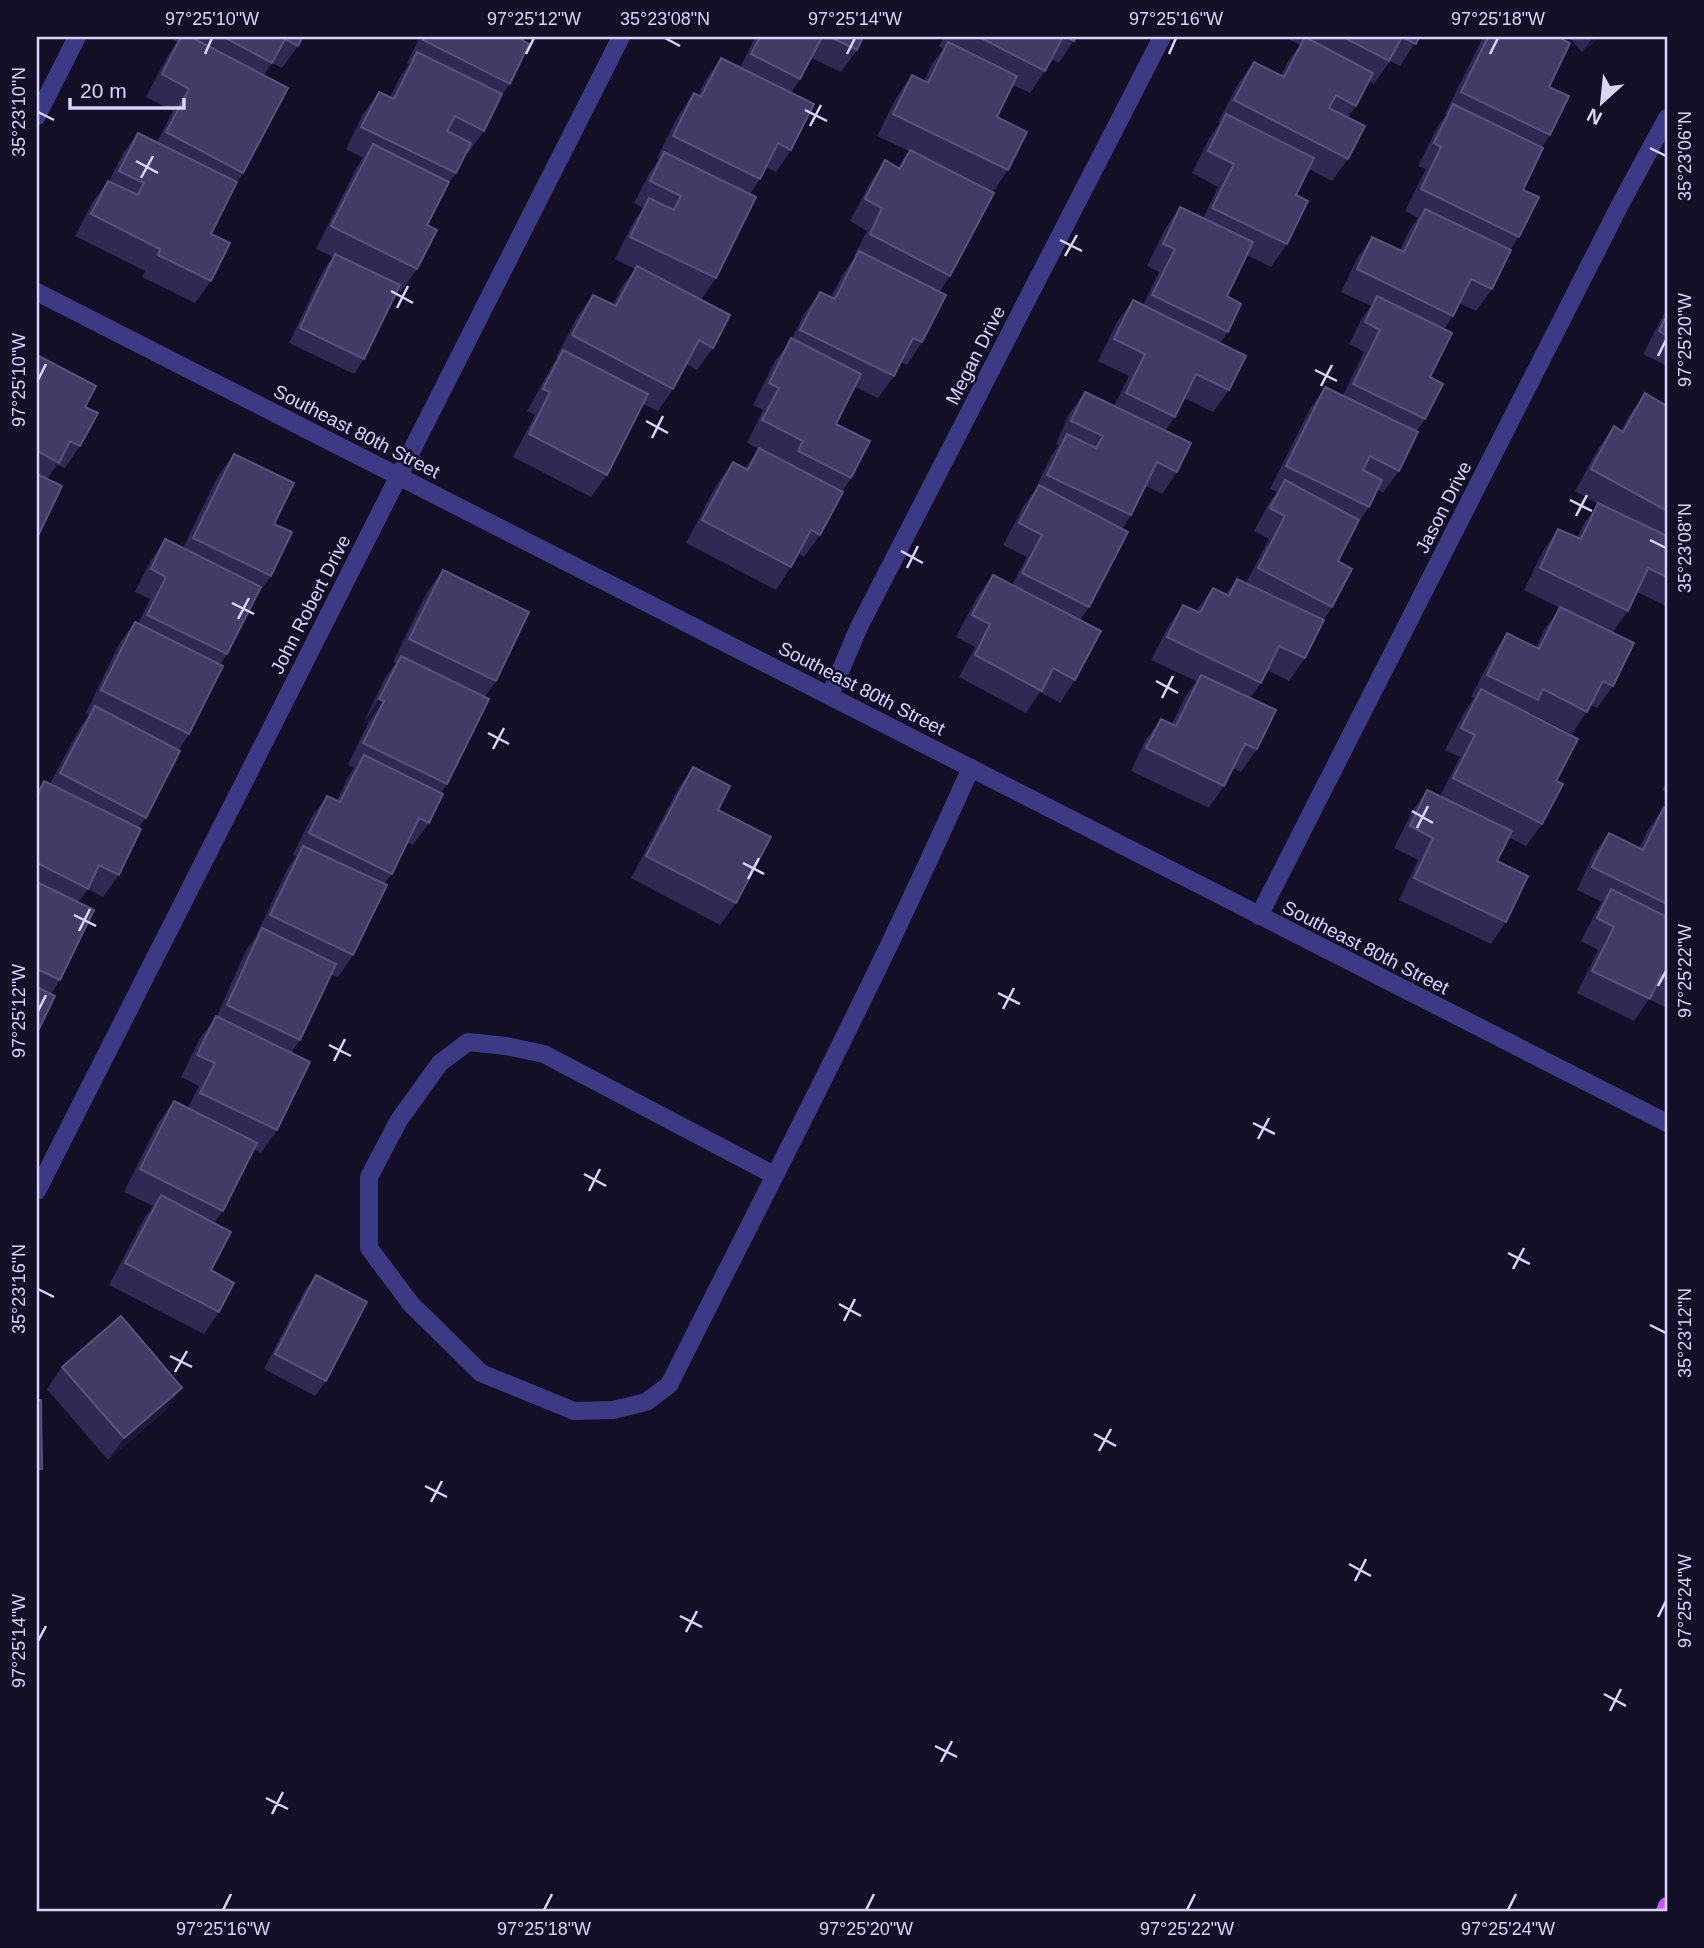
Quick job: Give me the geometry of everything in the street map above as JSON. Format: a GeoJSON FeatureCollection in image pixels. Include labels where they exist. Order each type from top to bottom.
{"type":"FeatureCollection","features":[{"type":"Feature","properties":{"kind":"main road"},"geometry":{"type":"LineString","coordinates":[[1665,1911],[1667,1906]]}},
{"type":"Feature","properties":{"kind":"street"},"geometry":{"type":"LineString","coordinates":[[37,116],[77,37]]}},
{"type":"Feature","properties":{"kind":"street","name":"John Robert Drive"},"geometry":{"type":"LineString","coordinates":[[37,1191],[621,37]]}},
{"type":"Feature","properties":{"kind":"street","name":"Megan Drive"},"geometry":{"type":"LineString","coordinates":[[830,695],[859,627],[1162,37]]}},
{"type":"Feature","properties":{"kind":"street","name":"Jason Drive"},"geometry":{"type":"LineString","coordinates":[[1259,916],[1615,213],[1667,118]]}},
{"type":"Feature","properties":{"kind":"street","name":"Southeast 80th Street"},"geometry":{"type":"LineString","coordinates":[[37,292],[1667,1123]]}},
{"type":"Feature","properties":{"kind":"street"},"geometry":{"type":"LineString","coordinates":[[775,1175],[544,1054],[468,1042],[440,1063],[399,1120],[369,1177],[369,1248],[411,1304],[481,1373],[573,1411],[613,1410],[646,1402],[669,1385],[775,1175],[879,966],[971,768]]}},
{"type":"Feature","properties":{"kind":"building"},"geometry":{"type":"Polygon","coordinates":[[[181,37],[191,37],[288,88],[243,173],[166,132],[189,89],[162,74],[181,37]]]}},
{"type":"Feature","properties":{"kind":"building"},"geometry":{"type":"Polygon","coordinates":[[[224,37],[303,37],[298,46],[285,39],[272,63],[224,37]]]}},
{"type":"Feature","properties":{"kind":"building"},"geometry":{"type":"Polygon","coordinates":[[[424,37],[524,37],[522,40],[529,44],[510,84],[423,40],[424,37]]]}},
{"type":"Feature","properties":{"kind":"building"},"geometry":{"type":"Polygon","coordinates":[[[760,37],[822,37],[800,79],[751,54],[760,37]]]}},
{"type":"Feature","properties":{"kind":"building"},"geometry":{"type":"Polygon","coordinates":[[[830,37],[863,37],[857,50],[830,37]]]}},
{"type":"Feature","properties":{"kind":"building"},"geometry":{"type":"Polygon","coordinates":[[[979,37],[1063,37],[1045,71],[979,37]]]}},
{"type":"Feature","properties":{"kind":"building"},"geometry":{"type":"Polygon","coordinates":[[[1305,37],[1373,73],[1356,106],[1336,95],[1329,108],[1365,126],[1348,159],[1234,100],[1254,62],[1284,77],[1305,37]]]}},
{"type":"Feature","properties":{"kind":"building"},"geometry":{"type":"Polygon","coordinates":[[[1343,37],[1402,37],[1389,61],[1343,37]]]}},
{"type":"Feature","properties":{"kind":"building"},"geometry":{"type":"Polygon","coordinates":[[[1402,37],[1419,37],[1416,44],[1402,37]]]}},
{"type":"Feature","properties":{"kind":"building"},"geometry":{"type":"Polygon","coordinates":[[[1488,37],[1557,37],[1570,43],[1549,87],[1569,96],[1550,135],[1461,92],[1488,37]]]}},
{"type":"Feature","properties":{"kind":"building"},"geometry":{"type":"Polygon","coordinates":[[[948,42],[1017,76],[997,117],[1027,132],[1008,170],[893,114],[912,75],[928,83],[948,42]]]}},
{"type":"Feature","properties":{"kind":"building"},"geometry":{"type":"Polygon","coordinates":[[[417,52],[502,94],[484,131],[455,116],[447,131],[471,143],[456,173],[361,127],[379,92],[394,99],[417,52]]]}},
{"type":"Feature","properties":{"kind":"building"},"geometry":{"type":"Polygon","coordinates":[[[721,58],[814,104],[791,150],[778,143],[760,179],[673,136],[694,93],[701,97],[721,58]]]}},
{"type":"Feature","properties":{"kind":"building"},"geometry":{"type":"Polygon","coordinates":[[[1453,104],[1543,148],[1523,190],[1539,197],[1519,237],[1421,189],[1441,147],[1434,143],[1453,104]]]}},
{"type":"Feature","properties":{"kind":"building"},"geometry":{"type":"Polygon","coordinates":[[[1226,114],[1314,158],[1296,195],[1308,201],[1287,244],[1212,208],[1234,164],[1208,151],[1226,114]]]}},
{"type":"Feature","properties":{"kind":"building"},"geometry":{"type":"Polygon","coordinates":[[[138,133],[237,182],[211,234],[230,243],[211,281],[158,255],[160,249],[91,214],[108,181],[138,195],[144,183],[119,171],[138,133]]]}},
{"type":"Feature","properties":{"kind":"building"},"geometry":{"type":"Polygon","coordinates":[[[373,144],[449,182],[427,225],[437,230],[417,269],[331,226],[373,144]]]}},
{"type":"Feature","properties":{"kind":"building"},"geometry":{"type":"Polygon","coordinates":[[[910,150],[994,193],[950,276],[870,234],[882,208],[865,199],[885,160],[900,169],[910,150]]]}},
{"type":"Feature","properties":{"kind":"building"},"geometry":{"type":"Polygon","coordinates":[[[664,152],[756,197],[716,278],[630,237],[649,198],[674,210],[681,196],[650,181],[664,152]]]}},
{"type":"Feature","properties":{"kind":"building"},"geometry":{"type":"Polygon","coordinates":[[[1180,207],[1253,242],[1227,296],[1241,304],[1228,332],[1152,295],[1175,249],[1163,244],[1180,207]]]}},
{"type":"Feature","properties":{"kind":"building"},"geometry":{"type":"Polygon","coordinates":[[[1425,209],[1511,250],[1492,289],[1471,279],[1453,316],[1357,269],[1372,237],[1404,252],[1425,209]]]}},
{"type":"Feature","properties":{"kind":"building"},"geometry":{"type":"Polygon","coordinates":[[[859,251],[946,295],[922,342],[913,338],[894,376],[800,330],[820,292],[835,299],[859,251]]]}},
{"type":"Feature","properties":{"kind":"building"},"geometry":{"type":"Polygon","coordinates":[[[335,254],[400,285],[364,359],[300,328],[335,254]]]}},
{"type":"Feature","properties":{"kind":"building"},"geometry":{"type":"Polygon","coordinates":[[[637,266],[730,315],[713,348],[699,340],[673,389],[572,335],[593,295],[616,306],[637,266]]]}},
{"type":"Feature","properties":{"kind":"building"},"geometry":{"type":"Polygon","coordinates":[[[1377,296],[1452,333],[1430,377],[1443,384],[1425,419],[1353,384],[1380,330],[1365,322],[1377,296]]]}},
{"type":"Feature","properties":{"kind":"building"},"geometry":{"type":"Polygon","coordinates":[[[1133,300],[1246,356],[1229,390],[1196,374],[1175,417],[1126,393],[1145,354],[1114,339],[1133,300]]]}},
{"type":"Feature","properties":{"kind":"building"},"geometry":{"type":"Polygon","coordinates":[[[1667,315],[1667,336],[1659,331],[1667,315]]]}},
{"type":"Feature","properties":{"kind":"building"},"geometry":{"type":"Polygon","coordinates":[[[791,338],[861,374],[836,424],[870,441],[851,478],[798,451],[803,441],[762,420],[779,388],[769,383],[791,338]]]}},
{"type":"Feature","properties":{"kind":"building"},"geometry":{"type":"Polygon","coordinates":[[[563,350],[648,394],[607,475],[529,434],[550,392],[543,389],[563,350]]]}},
{"type":"Feature","properties":{"kind":"building"},"geometry":{"type":"Polygon","coordinates":[[[37,355],[96,386],[85,407],[98,413],[80,446],[70,441],[59,463],[37,451],[37,355]]]}},
{"type":"Feature","properties":{"kind":"building"},"geometry":{"type":"Polygon","coordinates":[[[1325,387],[1418,432],[1399,471],[1370,456],[1363,470],[1382,480],[1369,507],[1286,466],[1325,387]]]}},
{"type":"Feature","properties":{"kind":"building"},"geometry":{"type":"Polygon","coordinates":[[[1085,392],[1191,443],[1177,472],[1157,462],[1131,515],[1047,475],[1067,434],[1096,448],[1103,436],[1071,421],[1085,392]]]}},
{"type":"Feature","properties":{"kind":"building"},"geometry":{"type":"Polygon","coordinates":[[[1645,393],[1667,406],[1667,511],[1591,469],[1614,426],[1623,432],[1645,393]]]}},
{"type":"Feature","properties":{"kind":"building"},"geometry":{"type":"Polygon","coordinates":[[[759,448],[843,492],[820,535],[811,530],[791,567],[702,520],[733,462],[748,470],[759,448]]]}},
{"type":"Feature","properties":{"kind":"building"},"geometry":{"type":"Polygon","coordinates":[[[234,454],[294,483],[274,524],[292,532],[271,576],[193,538],[234,454]]]}},
{"type":"Feature","properties":{"kind":"building"},"geometry":{"type":"Polygon","coordinates":[[[37,474],[62,486],[37,538],[37,474]]]}},
{"type":"Feature","properties":{"kind":"building"},"geometry":{"type":"Polygon","coordinates":[[[1285,480],[1359,520],[1338,561],[1352,569],[1332,607],[1258,568],[1285,516],[1270,508],[1285,480]]]}},
{"type":"Feature","properties":{"kind":"building"},"geometry":{"type":"Polygon","coordinates":[[[1039,485],[1128,532],[1089,607],[1022,573],[1042,535],[1019,523],[1039,485]]]}},
{"type":"Feature","properties":{"kind":"building"},"geometry":{"type":"Polygon","coordinates":[[[1598,503],[1667,536],[1667,577],[1648,568],[1628,611],[1540,568],[1558,529],[1581,539],[1598,503]]]}},
{"type":"Feature","properties":{"kind":"building"},"geometry":{"type":"Polygon","coordinates":[[[165,539],[261,587],[227,654],[147,615],[166,577],[151,569],[165,539]]]}},
{"type":"Feature","properties":{"kind":"building"},"geometry":{"type":"Polygon","coordinates":[[[443,570],[529,612],[496,681],[409,639],[443,570]]]}},
{"type":"Feature","properties":{"kind":"building"},"geometry":{"type":"Polygon","coordinates":[[[993,575],[1101,631],[1075,680],[1053,668],[1042,691],[975,655],[990,624],[972,615],[993,575]]]}},
{"type":"Feature","properties":{"kind":"building"},"geometry":{"type":"Polygon","coordinates":[[[1237,579],[1324,620],[1305,658],[1279,646],[1261,683],[1167,637],[1183,605],[1200,613],[1213,588],[1229,596],[1237,579]]]}},
{"type":"Feature","properties":{"kind":"building"},"geometry":{"type":"Polygon","coordinates":[[[1560,607],[1634,643],[1613,686],[1603,681],[1587,712],[1543,689],[1538,700],[1487,675],[1507,633],[1539,649],[1560,607]]]}},
{"type":"Feature","properties":{"kind":"building"},"geometry":{"type":"Polygon","coordinates":[[[135,622],[223,666],[189,734],[101,690],[135,622]]]}},
{"type":"Feature","properties":{"kind":"building"},"geometry":{"type":"Polygon","coordinates":[[[401,656],[489,699],[447,784],[363,743],[384,701],[379,699],[401,656]]]}},
{"type":"Feature","properties":{"kind":"building"},"geometry":{"type":"Polygon","coordinates":[[[1201,675],[1276,710],[1257,749],[1245,744],[1224,786],[1146,748],[1161,719],[1176,726],[1201,675]]]}},
{"type":"Feature","properties":{"kind":"building"},"geometry":{"type":"Polygon","coordinates":[[[1481,689],[1578,739],[1556,781],[1563,784],[1542,824],[1453,778],[1475,735],[1461,728],[1481,689]]]}},
{"type":"Feature","properties":{"kind":"building"},"geometry":{"type":"Polygon","coordinates":[[[95,706],[180,751],[146,818],[60,773],[95,706]]]}},
{"type":"Feature","properties":{"kind":"building"},"geometry":{"type":"Polygon","coordinates":[[[364,755],[443,794],[429,823],[419,818],[392,874],[309,833],[327,796],[340,802],[364,755]]]}},
{"type":"Feature","properties":{"kind":"building"},"geometry":{"type":"Polygon","coordinates":[[[693,767],[730,786],[718,810],[771,837],[736,903],[646,856],[693,767]]]}},
{"type":"Feature","properties":{"kind":"building"},"geometry":{"type":"Polygon","coordinates":[[[44,781],[141,829],[119,875],[99,865],[88,889],[37,863],[37,796],[44,781]]]}},
{"type":"Feature","properties":{"kind":"building"},"geometry":{"type":"Polygon","coordinates":[[[1427,790],[1512,831],[1497,861],[1528,876],[1506,922],[1414,878],[1433,838],[1410,826],[1427,790]]]}},
{"type":"Feature","properties":{"kind":"building"},"geometry":{"type":"Polygon","coordinates":[[[1664,807],[1667,809],[1667,904],[1592,867],[1609,833],[1643,850],[1664,807]]]}},
{"type":"Feature","properties":{"kind":"building"},"geometry":{"type":"Polygon","coordinates":[[[303,846],[387,885],[353,955],[270,915],[303,846]]]}},
{"type":"Feature","properties":{"kind":"building"},"geometry":{"type":"Polygon","coordinates":[[[37,882],[94,910],[60,980],[37,969],[37,882]]]}},
{"type":"Feature","properties":{"kind":"building"},"geometry":{"type":"Polygon","coordinates":[[[1611,889],[1667,917],[1667,978],[1661,975],[1650,999],[1592,971],[1614,927],[1597,918],[1611,889]]]}},
{"type":"Feature","properties":{"kind":"building"},"geometry":{"type":"Polygon","coordinates":[[[262,928],[336,964],[300,1040],[227,1005],[262,928]]]}},
{"type":"Feature","properties":{"kind":"building"},"geometry":{"type":"Polygon","coordinates":[[[37,987],[55,996],[37,1033],[37,987]]]}},
{"type":"Feature","properties":{"kind":"building"},"geometry":{"type":"Polygon","coordinates":[[[216,1016],[310,1062],[277,1130],[200,1093],[215,1063],[197,1055],[216,1016]]]}},
{"type":"Feature","properties":{"kind":"building"},"geometry":{"type":"Polygon","coordinates":[[[174,1101],[257,1143],[223,1211],[140,1169],[174,1101]]]}},
{"type":"Feature","properties":{"kind":"building"},"geometry":{"type":"Polygon","coordinates":[[[161,1195],[231,1232],[211,1270],[234,1283],[219,1312],[125,1263],[161,1195]]]}},
{"type":"Feature","properties":{"kind":"building"},"geometry":{"type":"Polygon","coordinates":[[[316,1275],[367,1302],[326,1381],[275,1354],[316,1275]]]}},
{"type":"Feature","properties":{"kind":"building"},"geometry":{"type":"Polygon","coordinates":[[[121,1316],[182,1388],[124,1438],[62,1367],[121,1316]]]}},
{"type":"Feature","properties":{"kind":"building"},"geometry":{"type":"Polygon","coordinates":[[[37,1400],[41,1400],[42,1469],[37,1469],[37,1400]]]}}]}
